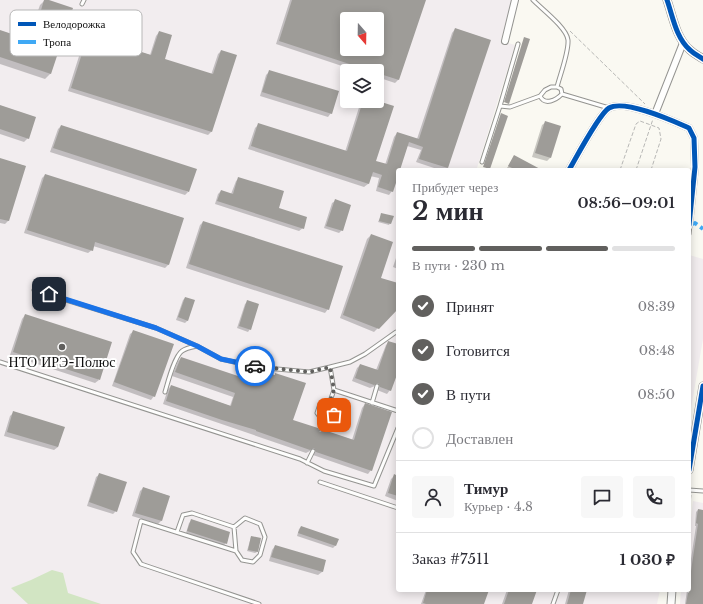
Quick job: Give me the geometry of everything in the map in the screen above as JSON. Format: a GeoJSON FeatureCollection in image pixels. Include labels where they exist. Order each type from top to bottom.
{"type":"FeatureCollection","features":[{"type":"Feature","properties":{"kind":"street"},"geometry":{"type":"LineString","coordinates":[[505,41],[515,0]]}},
{"type":"Feature","properties":{"kind":"street"},"geometry":{"type":"LineString","coordinates":[[667,0],[683,43],[703,60]]}},
{"type":"Feature","properties":{"kind":"street"},"geometry":{"type":"LineString","coordinates":[[655,114],[683,43]]}},
{"type":"Feature","properties":{"kind":"street"},"geometry":{"type":"LineString","coordinates":[[570,168],[598,121],[610,108],[622,106],[655,114],[689,128],[694,138],[695,167],[691,206]]}},
{"type":"Feature","properties":{"kind":"street"},"geometry":{"type":"LineString","coordinates":[[691,458],[703,386]]}},
{"type":"Feature","properties":{"kind":"street"},"geometry":{"type":"LineString","coordinates":[[670,604],[672,592]]}},
{"type":"Feature","properties":{"kind":"lane"},"geometry":{"type":"LineString","coordinates":[[82,4],[84,0]]}},
{"type":"Feature","properties":{"kind":"lane"},"geometry":{"type":"LineString","coordinates":[[533,0],[566,33],[568,40],[557,87]]}},
{"type":"Feature","properties":{"kind":"lane"},"geometry":{"type":"LineString","coordinates":[[482,162],[518,44]]}},
{"type":"Feature","properties":{"kind":"lane"},"geometry":{"type":"LineString","coordinates":[[500,106],[510,107],[540,96],[545,90],[551,87],[561,89],[562,94]]}},
{"type":"Feature","properties":{"kind":"lane"},"geometry":{"type":"LineString","coordinates":[[540,96],[545,101],[551,101],[557,99],[562,94]]}},
{"type":"Feature","properties":{"kind":"lane"},"geometry":{"type":"LineString","coordinates":[[562,94],[610,108]]}},
{"type":"Feature","properties":{"kind":"lane"},"geometry":{"type":"LineString","coordinates":[[34,290],[156,328],[197,346],[221,359],[256,368],[309,372],[350,362],[365,354],[396,332]]}},
{"type":"Feature","properties":{"kind":"lane"},"geometry":{"type":"LineString","coordinates":[[165,392],[180,352],[197,346]]}},
{"type":"Feature","properties":{"kind":"lane"},"geometry":{"type":"LineString","coordinates":[[0,362],[307,463],[324,471],[374,486],[396,433]]}},
{"type":"Feature","properties":{"kind":"lane"},"geometry":{"type":"LineString","coordinates":[[330,367],[334,390],[330,401]]}},
{"type":"Feature","properties":{"kind":"lane"},"geometry":{"type":"LineString","coordinates":[[372,403],[377,386]]}},
{"type":"Feature","properties":{"kind":"lane"},"geometry":{"type":"LineString","coordinates":[[334,390],[396,410]]}},
{"type":"Feature","properties":{"kind":"lane"},"geometry":{"type":"LineString","coordinates":[[321,429],[322,420],[317,412],[320,404],[330,401]]}},
{"type":"Feature","properties":{"kind":"lane"},"geometry":{"type":"LineString","coordinates":[[322,420],[330,419],[334,415],[335,409],[330,401]]}},
{"type":"Feature","properties":{"kind":"lane"},"geometry":{"type":"LineString","coordinates":[[307,463],[313,451]]}},
{"type":"Feature","properties":{"kind":"lane"},"geometry":{"type":"LineString","coordinates":[[320,482],[396,507]]}},
{"type":"Feature","properties":{"kind":"lane"},"geometry":{"type":"LineString","coordinates":[[691,490],[703,491]]}},
{"type":"Feature","properties":{"kind":"lane"},"geometry":{"type":"LineString","coordinates":[[177,532],[183,515],[192,513],[234,527]]}},
{"type":"Feature","properties":{"kind":"lane"},"geometry":{"type":"LineString","coordinates":[[245,518],[260,524],[265,537],[260,555],[253,562],[242,560],[236,551],[234,527],[245,518]]}},
{"type":"Feature","properties":{"kind":"lane"},"geometry":{"type":"LineString","coordinates":[[236,551],[141,521],[133,552],[141,564],[259,604]]}},
{"type":"Feature","properties":{"kind":"lane"},"geometry":{"type":"LineString","coordinates":[[553,604],[557,592]]}},
{"type":"Feature","properties":{"kind":"path"},"geometry":{"type":"LineString","coordinates":[[566,27],[655,114],[637,168]]}},
{"type":"Feature","properties":{"kind":"path"},"geometry":{"type":"LineString","coordinates":[[621,168],[636,124],[640,121],[659,128],[661,139],[653,168]]}},
{"type":"Feature","properties":{"kind":"shaded area"},"geometry":{"type":"Polygon","coordinates":[[[0,0],[512,0],[501,41],[515,45],[477,168],[396,168],[396,592],[660,592],[657,604],[0,604],[0,0]]]}},
{"type":"Feature","properties":{"kind":"shaded area"},"geometry":{"type":"Polygon","coordinates":[[[691,256],[703,259],[703,339],[691,408],[691,256]]]}},
{"type":"Feature","properties":{"kind":"shaded area"},"geometry":{"type":"Polygon","coordinates":[[[693,501],[703,503],[703,604],[680,604],[681,592],[691,592],[691,518],[693,501]]]}},
{"type":"Feature","properties":{"kind":"green space"},"geometry":{"type":"Polygon","coordinates":[[[52,570],[63,573],[68,593],[101,604],[28,604],[11,588],[52,570]]]}},
{"type":"Feature","properties":{"kind":"building"},"geometry":{"type":"Polygon","coordinates":[[[44,0],[49,0],[73,8],[72,10],[41,10],[44,0]]]}},
{"type":"Feature","properties":{"kind":"building"},"geometry":{"type":"Polygon","coordinates":[[[292,0],[426,0],[399,80],[384,75],[384,64],[350,64],[279,41],[292,0]]]}},
{"type":"Feature","properties":{"kind":"building"},"geometry":{"type":"Polygon","coordinates":[[[455,28],[491,40],[448,168],[419,159],[423,147],[409,142],[401,168],[396,168],[396,183],[393,192],[378,187],[382,175],[373,172],[369,184],[251,146],[258,123],[347,151],[361,108],[384,108],[384,103],[394,106],[376,161],[387,164],[397,132],[419,139],[455,28]]]}},
{"type":"Feature","properties":{"kind":"building"},"geometry":{"type":"Polygon","coordinates":[[[0,30],[10,33],[10,56],[57,56],[51,74],[0,57],[0,30]]]}},
{"type":"Feature","properties":{"kind":"building"},"geometry":{"type":"Polygon","coordinates":[[[159,31],[172,35],[165,59],[213,74],[221,50],[237,55],[212,132],[71,88],[81,56],[142,56],[142,52],[151,55],[159,31]]]}},
{"type":"Feature","properties":{"kind":"building"},"geometry":{"type":"Polygon","coordinates":[[[524,37],[530,39],[509,104],[504,102],[524,37]]]}},
{"type":"Feature","properties":{"kind":"building"},"geometry":{"type":"Polygon","coordinates":[[[269,70],[339,91],[332,114],[262,92],[269,70]]]}},
{"type":"Feature","properties":{"kind":"building"},"geometry":{"type":"Polygon","coordinates":[[[0,105],[36,117],[29,139],[0,129],[0,105]]]}},
{"type":"Feature","properties":{"kind":"building"},"geometry":{"type":"Polygon","coordinates":[[[501,113],[508,116],[490,168],[483,167],[501,113]]]}},
{"type":"Feature","properties":{"kind":"building"},"geometry":{"type":"Polygon","coordinates":[[[545,121],[561,126],[551,158],[535,153],[545,121]]]}},
{"type":"Feature","properties":{"kind":"building"},"geometry":{"type":"Polygon","coordinates":[[[61,125],[197,169],[189,192],[53,148],[61,125]]]}},
{"type":"Feature","properties":{"kind":"building"},"geometry":{"type":"Polygon","coordinates":[[[514,155],[538,168],[512,168],[508,166],[514,155]]]}},
{"type":"Feature","properties":{"kind":"building"},"geometry":{"type":"Polygon","coordinates":[[[0,158],[26,166],[9,221],[0,219],[0,158]]]}},
{"type":"Feature","properties":{"kind":"building"},"geometry":{"type":"Polygon","coordinates":[[[45,174],[184,218],[169,265],[95,242],[93,251],[27,230],[45,174]]]}},
{"type":"Feature","properties":{"kind":"building"},"geometry":{"type":"Polygon","coordinates":[[[238,177],[284,191],[279,208],[307,217],[304,229],[217,201],[221,190],[233,194],[238,177]]]}},
{"type":"Feature","properties":{"kind":"building"},"geometry":{"type":"Polygon","coordinates":[[[335,199],[351,205],[343,231],[326,226],[335,199]]]}},
{"type":"Feature","properties":{"kind":"building"},"geometry":{"type":"Polygon","coordinates":[[[381,213],[394,216],[391,224],[379,221],[381,213]]]}},
{"type":"Feature","properties":{"kind":"building"},"geometry":{"type":"Polygon","coordinates":[[[203,221],[343,266],[329,310],[189,264],[203,221]]]}},
{"type":"Feature","properties":{"kind":"building"},"geometry":{"type":"Polygon","coordinates":[[[371,234],[393,242],[381,278],[396,282],[396,311],[379,329],[343,315],[371,234]]]}},
{"type":"Feature","properties":{"kind":"building"},"geometry":{"type":"Polygon","coordinates":[[[185,297],[195,300],[188,321],[178,317],[185,297]]]}},
{"type":"Feature","properties":{"kind":"building"},"geometry":{"type":"Polygon","coordinates":[[[247,300],[259,304],[251,330],[239,326],[247,300]]]}},
{"type":"Feature","properties":{"kind":"building","name":"НТО ИРЭ-Полюс"},"geometry":{"type":"Polygon","coordinates":[[[25,314],[112,342],[100,380],[13,352],[25,314]]]}},
{"type":"Feature","properties":{"kind":"building"},"geometry":{"type":"Polygon","coordinates":[[[133,330],[174,344],[155,397],[114,382],[133,330]]]}},
{"type":"Feature","properties":{"kind":"building"},"geometry":{"type":"Polygon","coordinates":[[[388,341],[396,343],[396,377],[391,391],[380,387],[378,383],[374,385],[355,378],[360,364],[378,370],[388,341]]]}},
{"type":"Feature","properties":{"kind":"building"},"geometry":{"type":"Polygon","coordinates":[[[181,357],[241,377],[244,367],[253,369],[256,372],[259,370],[275,375],[275,373],[306,383],[293,420],[318,428],[320,432],[324,430],[354,440],[365,403],[392,412],[372,471],[316,452],[314,448],[310,450],[256,430],[166,401],[171,385],[231,406],[235,393],[175,372],[181,357]]]}},
{"type":"Feature","properties":{"kind":"building"},"geometry":{"type":"Polygon","coordinates":[[[13,411],[65,427],[58,447],[7,432],[13,411]]]}},
{"type":"Feature","properties":{"kind":"building"},"geometry":{"type":"Polygon","coordinates":[[[99,473],[127,482],[117,512],[89,502],[99,473]]]}},
{"type":"Feature","properties":{"kind":"building"},"geometry":{"type":"Polygon","coordinates":[[[394,474],[396,475],[396,495],[388,493],[394,474]]]}},
{"type":"Feature","properties":{"kind":"building"},"geometry":{"type":"Polygon","coordinates":[[[143,487],[170,496],[162,521],[135,513],[143,487]]]}},
{"type":"Feature","properties":{"kind":"building"},"geometry":{"type":"Polygon","coordinates":[[[698,509],[703,510],[703,604],[686,604],[688,593],[691,592],[691,571],[698,524],[696,523],[698,509]]]}},
{"type":"Feature","properties":{"kind":"building"},"geometry":{"type":"Polygon","coordinates":[[[191,519],[230,532],[227,544],[187,531],[191,519]]]}},
{"type":"Feature","properties":{"kind":"building"},"geometry":{"type":"Polygon","coordinates":[[[301,526],[339,539],[336,546],[298,533],[301,526]]]}},
{"type":"Feature","properties":{"kind":"building"},"geometry":{"type":"Polygon","coordinates":[[[251,536],[261,538],[258,552],[248,550],[251,536]]]}},
{"type":"Feature","properties":{"kind":"building"},"geometry":{"type":"Polygon","coordinates":[[[275,545],[326,560],[323,572],[271,557],[275,545]]]}},
{"type":"Feature","properties":{"kind":"building"},"geometry":{"type":"Polygon","coordinates":[[[426,592],[488,592],[484,604],[423,603],[426,592]]]}},
{"type":"Feature","properties":{"kind":"building"},"geometry":{"type":"Polygon","coordinates":[[[508,592],[536,592],[532,604],[504,604],[508,592]]]}},
{"type":"Feature","properties":{"kind":"building"},"geometry":{"type":"Polygon","coordinates":[[[570,592],[586,592],[583,604],[567,604],[570,592]]]}},
{"type":"Feature","properties":{"kind":"marked path"},"geometry":{"type":"LineString","coordinates":[[691,225],[695,223],[703,229]]}},
{"type":"Feature","properties":{"kind":"cycle path"},"geometry":{"type":"LineString","coordinates":[[667,0],[681,40],[703,59]]}},
{"type":"Feature","properties":{"kind":"cycle path"},"geometry":{"type":"LineString","coordinates":[[570,168],[594,127],[609,108],[626,106],[649,112],[689,128],[694,138],[695,167],[691,206]]}},
{"type":"Feature","properties":{"kind":"cycle path"},"geometry":{"type":"LineString","coordinates":[[691,458],[703,386]]}},
{"type":"Feature","properties":{"kind":"way so far"},"geometry":{"type":"LineString","coordinates":[[255,366],[309,372],[330,367],[334,390],[330,401],[335,409],[334,415]]}},
{"type":"Feature","properties":{"kind":"place","name":"НТО ИРЭ-Полюс"},"geometry":{"type":"Point","coordinates":[62,347]}},
{"type":"Feature","properties":{"kind":"route"},"geometry":{"type":"LineString","coordinates":[[49,294],[156,328],[197,346],[221,359],[255,366]]}}]}
